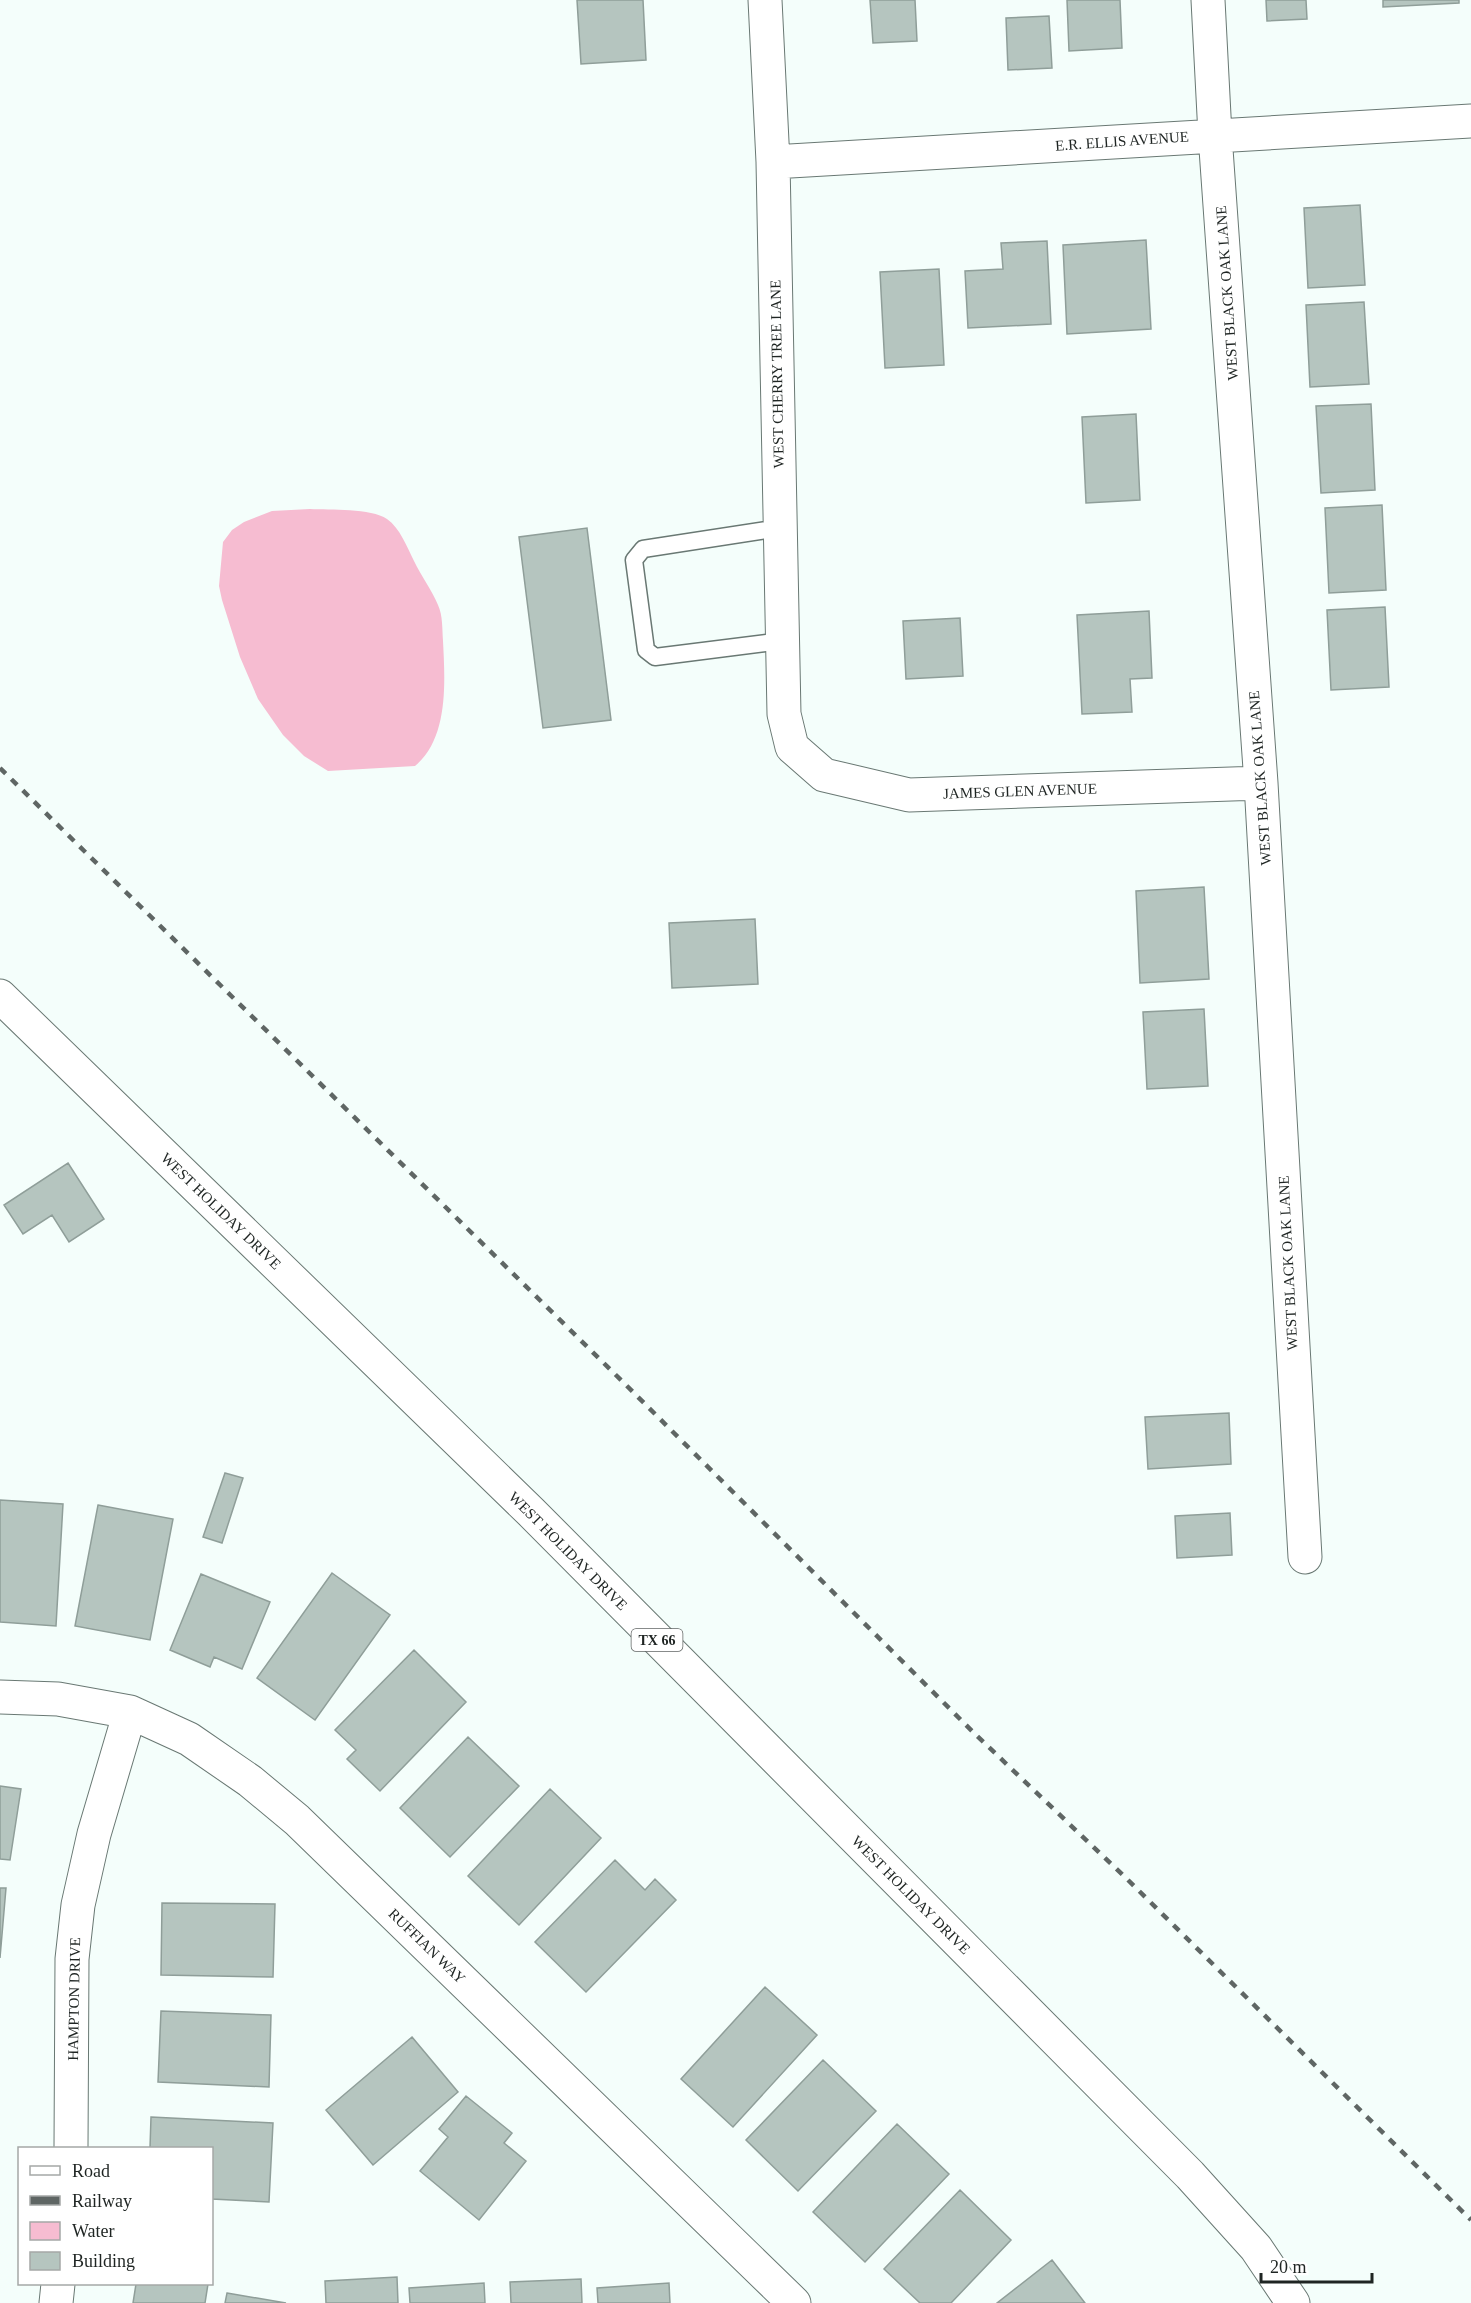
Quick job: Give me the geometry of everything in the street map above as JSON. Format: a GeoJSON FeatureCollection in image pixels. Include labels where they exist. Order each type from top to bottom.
{"type":"FeatureCollection","features":[{"type":"Feature","properties":{"kind":"street","name":"WEST CHERRY TREE LANE"},"geometry":{"type":"LineString","coordinates":[[765,0],[773,162],[784,714],[792,747]]}},
{"type":"Feature","properties":{"kind":"street","name":"WEST BLACK OAK LANE"},"geometry":{"type":"LineString","coordinates":[[1208,0],[1215,135],[1261,783],[1305,1557]]}},
{"type":"Feature","properties":{"kind":"street","name":"E.R. ELLIS AVENUE"},"geometry":{"type":"LineString","coordinates":[[773,162],[1471,121]]}},
{"type":"Feature","properties":{"kind":"street","name":"JAMES GLEN AVENUE"},"geometry":{"type":"LineString","coordinates":[[792,747],[824,775],[909,795],[1261,783]]}},
{"type":"Feature","properties":{"kind":"street","name":"WEST HOLIDAY DRIVE"},"geometry":{"type":"LineString","coordinates":[[0,996],[531,1512],[1173,2158],[1256,2248],[1293,2303]]}},
{"type":"Feature","properties":{"kind":"street","name":"RUFFIAN WAY"},"geometry":{"type":"LineString","coordinates":[[0,1697],[58,1699],[130,1712],[189,1739],[250,1780],[297,1820],[794,2303]]}},
{"type":"Feature","properties":{"kind":"street","name":"HAMPTON DRIVE"},"geometry":{"type":"LineString","coordinates":[[71,2147],[72,1959],[78,1905],[94,1834],[130,1712]]}},
{"type":"Feature","properties":{"kind":"street"},"geometry":{"type":"LineString","coordinates":[[56,2303],[58,2285]]}},
{"type":"Feature","properties":{"kind":"lane"},"geometry":{"type":"LineString","coordinates":[[780,528],[643,549],[634,560],[646,650],[655,657],[782,641]]}},
{"type":"Feature","properties":{"kind":"water"},"geometry":{"type":"Polygon","coordinates":[[[310,509],[361,511],[387,519],[403,538],[440,609],[444,657],[442,708],[434,740],[426,754],[415,766],[328,771],[304,756],[283,735],[258,699],[240,657],[219,586],[223,542],[232,530],[244,522],[272,511],[310,509]]]}},
{"type":"Feature","properties":{"kind":"building"},"geometry":{"type":"Polygon","coordinates":[[[577,0],[643,0],[646,60],[581,64],[577,0]]]}},
{"type":"Feature","properties":{"kind":"building"},"geometry":{"type":"Polygon","coordinates":[[[870,0],[915,0],[917,41],[873,43],[870,0]]]}},
{"type":"Feature","properties":{"kind":"building"},"geometry":{"type":"Polygon","coordinates":[[[1067,0],[1120,0],[1122,48],[1069,51],[1067,0]]]}},
{"type":"Feature","properties":{"kind":"building"},"geometry":{"type":"Polygon","coordinates":[[[1266,0],[1306,0],[1307,19],[1267,21],[1266,0]]]}},
{"type":"Feature","properties":{"kind":"building"},"geometry":{"type":"Polygon","coordinates":[[[1383,0],[1459,0],[1459,3],[1383,7],[1383,0]]]}},
{"type":"Feature","properties":{"kind":"building"},"geometry":{"type":"Polygon","coordinates":[[[1049,16],[1052,68],[1008,70],[1006,18],[1049,16]]]}},
{"type":"Feature","properties":{"kind":"building"},"geometry":{"type":"Polygon","coordinates":[[[1360,205],[1365,285],[1308,288],[1304,208],[1360,205]]]}},
{"type":"Feature","properties":{"kind":"building"},"geometry":{"type":"Polygon","coordinates":[[[1146,240],[1151,329],[1067,334],[1063,245],[1146,240]]]}},
{"type":"Feature","properties":{"kind":"building"},"geometry":{"type":"Polygon","coordinates":[[[1047,241],[1051,324],[968,328],[965,271],[1003,269],[1001,243],[1047,241]]]}},
{"type":"Feature","properties":{"kind":"building"},"geometry":{"type":"Polygon","coordinates":[[[939,269],[944,365],[885,368],[880,272],[939,269]]]}},
{"type":"Feature","properties":{"kind":"building"},"geometry":{"type":"Polygon","coordinates":[[[1364,302],[1369,384],[1310,387],[1306,305],[1364,302]]]}},
{"type":"Feature","properties":{"kind":"building"},"geometry":{"type":"Polygon","coordinates":[[[1371,404],[1375,490],[1321,493],[1316,406],[1371,404]]]}},
{"type":"Feature","properties":{"kind":"building"},"geometry":{"type":"Polygon","coordinates":[[[1136,414],[1140,500],[1086,503],[1082,417],[1136,414]]]}},
{"type":"Feature","properties":{"kind":"building"},"geometry":{"type":"Polygon","coordinates":[[[1382,505],[1386,590],[1329,593],[1325,508],[1382,505]]]}},
{"type":"Feature","properties":{"kind":"building"},"geometry":{"type":"Polygon","coordinates":[[[587,528],[611,720],[543,728],[519,537],[587,528]]]}},
{"type":"Feature","properties":{"kind":"building"},"geometry":{"type":"Polygon","coordinates":[[[1385,607],[1389,687],[1331,690],[1327,610],[1385,607]]]}},
{"type":"Feature","properties":{"kind":"building"},"geometry":{"type":"Polygon","coordinates":[[[1149,611],[1152,678],[1130,679],[1132,712],[1082,714],[1077,615],[1149,611]]]}},
{"type":"Feature","properties":{"kind":"building"},"geometry":{"type":"Polygon","coordinates":[[[960,618],[963,676],[906,679],[903,621],[960,618]]]}},
{"type":"Feature","properties":{"kind":"building"},"geometry":{"type":"Polygon","coordinates":[[[1204,887],[1209,979],[1140,983],[1136,891],[1204,887]]]}},
{"type":"Feature","properties":{"kind":"building"},"geometry":{"type":"Polygon","coordinates":[[[755,919],[758,984],[672,988],[669,923],[755,919]]]}},
{"type":"Feature","properties":{"kind":"building"},"geometry":{"type":"Polygon","coordinates":[[[1204,1009],[1208,1086],[1147,1089],[1143,1012],[1204,1009]]]}},
{"type":"Feature","properties":{"kind":"building"},"geometry":{"type":"Polygon","coordinates":[[[68,1163],[104,1219],[69,1242],[52,1215],[23,1234],[4,1205],[68,1163]]]}},
{"type":"Feature","properties":{"kind":"building"},"geometry":{"type":"Polygon","coordinates":[[[1229,1413],[1231,1464],[1148,1469],[1145,1417],[1229,1413]]]}},
{"type":"Feature","properties":{"kind":"building"},"geometry":{"type":"Polygon","coordinates":[[[225,1473],[243,1478],[222,1543],[203,1537],[225,1473]]]}},
{"type":"Feature","properties":{"kind":"building"},"geometry":{"type":"Polygon","coordinates":[[[0,1500],[63,1504],[56,1626],[0,1622],[0,1500]]]}},
{"type":"Feature","properties":{"kind":"building"},"geometry":{"type":"Polygon","coordinates":[[[98,1505],[173,1519],[150,1640],[75,1626],[98,1505]]]}},
{"type":"Feature","properties":{"kind":"building"},"geometry":{"type":"Polygon","coordinates":[[[1230,1513],[1232,1555],[1177,1558],[1175,1516],[1230,1513]]]}},
{"type":"Feature","properties":{"kind":"building"},"geometry":{"type":"Polygon","coordinates":[[[332,1573],[390,1615],[315,1720],[257,1678],[332,1573]]]}},
{"type":"Feature","properties":{"kind":"building"},"geometry":{"type":"Polygon","coordinates":[[[201,1574],[270,1602],[242,1669],[214,1657],[210,1667],[170,1650],[201,1574]]]}},
{"type":"Feature","properties":{"kind":"building"},"geometry":{"type":"Polygon","coordinates":[[[414,1650],[466,1702],[380,1791],[347,1759],[356,1750],[335,1730],[414,1650]]]}},
{"type":"Feature","properties":{"kind":"building"},"geometry":{"type":"Polygon","coordinates":[[[468,1737],[519,1786],[450,1857],[400,1808],[468,1737]]]}},
{"type":"Feature","properties":{"kind":"building"},"geometry":{"type":"Polygon","coordinates":[[[0,1786],[21,1789],[10,1860],[0,1859],[0,1786]]]}},
{"type":"Feature","properties":{"kind":"building"},"geometry":{"type":"Polygon","coordinates":[[[550,1789],[601,1838],[519,1925],[468,1876],[550,1789]]]}},
{"type":"Feature","properties":{"kind":"building"},"geometry":{"type":"Polygon","coordinates":[[[615,1860],[645,1890],[655,1879],[676,1900],[586,1992],[535,1942],[615,1860]]]}},
{"type":"Feature","properties":{"kind":"building"},"geometry":{"type":"Polygon","coordinates":[[[0,1888],[6,1888],[0,1958],[0,1888]]]}},
{"type":"Feature","properties":{"kind":"building"},"geometry":{"type":"Polygon","coordinates":[[[162,1903],[275,1904],[273,1977],[161,1975],[162,1903]]]}},
{"type":"Feature","properties":{"kind":"building"},"geometry":{"type":"Polygon","coordinates":[[[765,1987],[817,2035],[733,2127],[681,2079],[765,1987]]]}},
{"type":"Feature","properties":{"kind":"building"},"geometry":{"type":"Polygon","coordinates":[[[161,2011],[271,2015],[269,2087],[158,2082],[161,2011]]]}},
{"type":"Feature","properties":{"kind":"building"},"geometry":{"type":"Polygon","coordinates":[[[412,2037],[458,2092],[373,2165],[326,2110],[412,2037]]]}},
{"type":"Feature","properties":{"kind":"building"},"geometry":{"type":"Polygon","coordinates":[[[823,2060],[876,2111],[798,2191],[746,2140],[823,2060]]]}},
{"type":"Feature","properties":{"kind":"building"},"geometry":{"type":"Polygon","coordinates":[[[466,2096],[512,2133],[504,2143],[526,2161],[479,2220],[420,2171],[448,2137],[439,2129],[466,2096]]]}},
{"type":"Feature","properties":{"kind":"building"},"geometry":{"type":"Polygon","coordinates":[[[151,2117],[273,2123],[269,2202],[213,2199],[213,2147],[150,2147],[151,2117]]]}},
{"type":"Feature","properties":{"kind":"building"},"geometry":{"type":"Polygon","coordinates":[[[897,2124],[949,2174],[865,2262],[813,2212],[897,2124]]]}},
{"type":"Feature","properties":{"kind":"building"},"geometry":{"type":"Polygon","coordinates":[[[960,2190],[1011,2240],[951,2303],[920,2303],[884,2269],[960,2190]]]}},
{"type":"Feature","properties":{"kind":"building"},"geometry":{"type":"Polygon","coordinates":[[[1052,2260],[1085,2303],[997,2303],[1052,2260]]]}},
{"type":"Feature","properties":{"kind":"building"},"geometry":{"type":"Polygon","coordinates":[[[397,2277],[398,2303],[326,2303],[325,2281],[397,2277]]]}},
{"type":"Feature","properties":{"kind":"building"},"geometry":{"type":"Polygon","coordinates":[[[581,2279],[582,2303],[511,2303],[510,2282],[581,2279]]]}},
{"type":"Feature","properties":{"kind":"building"},"geometry":{"type":"Polygon","coordinates":[[[484,2283],[485,2303],[410,2303],[409,2288],[484,2283]]]}},
{"type":"Feature","properties":{"kind":"building"},"geometry":{"type":"Polygon","coordinates":[[[669,2283],[670,2303],[598,2303],[597,2288],[669,2283]]]}},
{"type":"Feature","properties":{"kind":"building"},"geometry":{"type":"Polygon","coordinates":[[[136,2285],[208,2285],[205,2303],[133,2303],[136,2285]]]}},
{"type":"Feature","properties":{"kind":"building"},"geometry":{"type":"Polygon","coordinates":[[[227,2293],[286,2303],[225,2303],[227,2293]]]}},
{"type":"Feature","properties":{"kind":"railway"},"geometry":{"type":"LineString","coordinates":[[0,768],[624,1383],[975,1734],[1127,1879],[1471,2220]]}}]}
